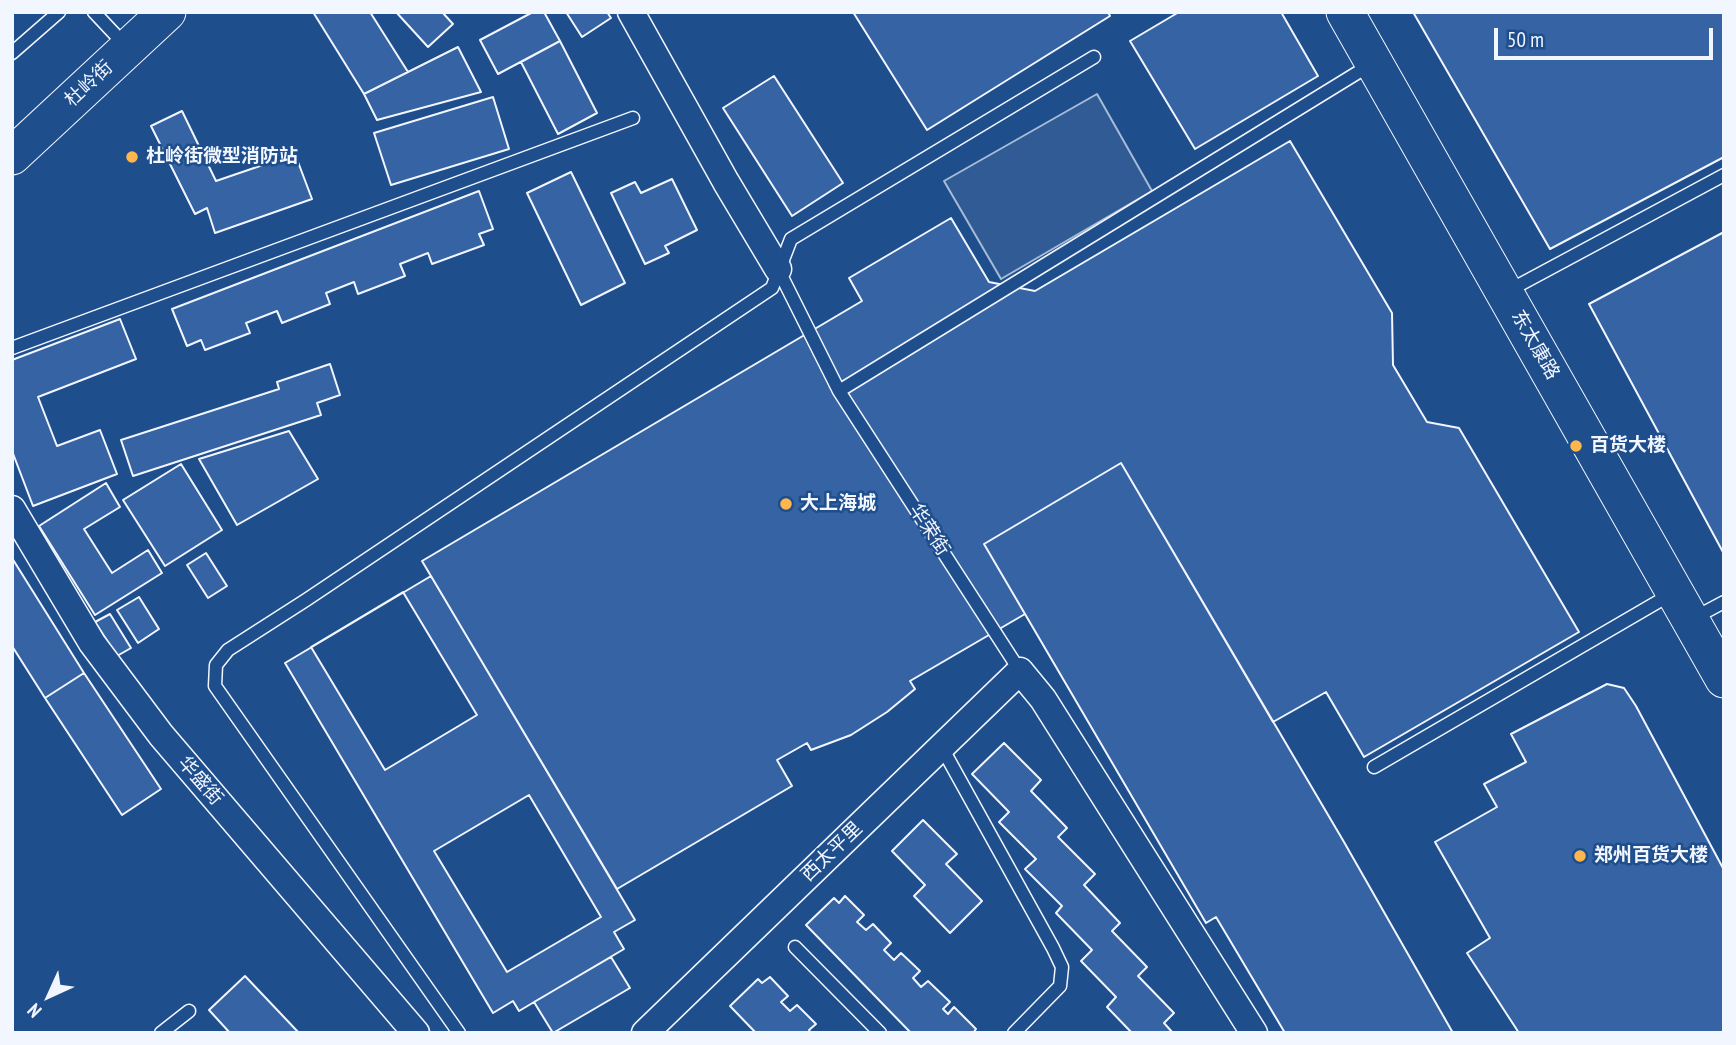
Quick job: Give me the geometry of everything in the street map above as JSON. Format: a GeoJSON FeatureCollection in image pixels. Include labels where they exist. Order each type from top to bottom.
{"type":"FeatureCollection","features":[{"type":"Feature","properties":{"kind":"street","name":"杜岭街"},"geometry":{"type":"LineString","coordinates":[[12,156],[167,12]]}},
{"type":"Feature","properties":{"kind":"street","name":"华荣街"},"geometry":{"type":"LineString","coordinates":[[631,12],[778,269]]}},
{"type":"Feature","properties":{"kind":"street","name":"东太康路"},"geometry":{"type":"LineString","coordinates":[[1345,12],[1724,679]]}},
{"type":"Feature","properties":{"kind":"street","name":"华盛街"},"geometry":{"type":"LineString","coordinates":[[12,509],[92,643],[161,736],[416,1033]]}},
{"type":"Feature","properties":{"kind":"street","name":"华荣街"},"geometry":{"type":"LineString","coordinates":[[1020,671],[1042,699],[1254,1033]]}},
{"type":"Feature","properties":{"kind":"street","name":"西太平里"},"geometry":{"type":"LineString","coordinates":[[645,1033],[1020,671]]}},
{"type":"Feature","properties":{"kind":"lane"},"geometry":{"type":"LineString","coordinates":[[12,52],[60,12]]}},
{"type":"Feature","properties":{"kind":"lane"},"geometry":{"type":"LineString","coordinates":[[94,12],[128,48]]}},
{"type":"Feature","properties":{"kind":"lane"},"geometry":{"type":"LineString","coordinates":[[459,1033],[215,686],[216,665],[228,650],[772,288],[791,239],[1094,57]]}},
{"type":"Feature","properties":{"kind":"lane"},"geometry":{"type":"LineString","coordinates":[[839,391],[1374,62]]}},
{"type":"Feature","properties":{"kind":"lane"},"geometry":{"type":"LineString","coordinates":[[12,348],[633,118]]}},
{"type":"Feature","properties":{"kind":"lane"},"geometry":{"type":"LineString","coordinates":[[1505,293],[1724,175]]}},
{"type":"Feature","properties":{"kind":"lane","name":"华荣街"},"geometry":{"type":"LineString","coordinates":[[778,269],[839,391],[1020,671]]}},
{"type":"Feature","properties":{"kind":"lane"},"geometry":{"type":"LineString","coordinates":[[1374,767],[1683,606],[1724,602]]}},
{"type":"Feature","properties":{"kind":"lane"},"geometry":{"type":"LineString","coordinates":[[941,746],[1054,947],[1062,967],[1060,986],[1014,1033]]}},
{"type":"Feature","properties":{"kind":"lane"},"geometry":{"type":"LineString","coordinates":[[795,947],[880,1033]]}},
{"type":"Feature","properties":{"kind":"lane"},"geometry":{"type":"LineString","coordinates":[[160,1033],[189,1011]]}},
{"type":"Feature","properties":{"kind":"shaded area"},"geometry":{"type":"Polygon","coordinates":[[[1097,94],[1152,191],[1001,279],[944,181],[1097,94]]]}},
{"type":"Feature","properties":{"kind":"building"},"geometry":{"type":"Polygon","coordinates":[[[313,12],[370,12],[408,72],[364,94],[313,12]]]}},
{"type":"Feature","properties":{"kind":"building"},"geometry":{"type":"Polygon","coordinates":[[[396,12],[442,12],[453,24],[428,47],[396,12]]]}},
{"type":"Feature","properties":{"kind":"building"},"geometry":{"type":"Polygon","coordinates":[[[533,12],[544,12],[560,41],[498,74],[480,40],[533,12]]]}},
{"type":"Feature","properties":{"kind":"building"},"geometry":{"type":"Polygon","coordinates":[[[566,12],[607,12],[611,18],[582,37],[566,12]]]}},
{"type":"Feature","properties":{"kind":"building"},"geometry":{"type":"Polygon","coordinates":[[[853,12],[1108,12],[1110,16],[927,130],[853,12]]]}},
{"type":"Feature","properties":{"kind":"building"},"geometry":{"type":"Polygon","coordinates":[[[1179,12],[1281,12],[1318,76],[1195,149],[1130,41],[1179,12]]]}},
{"type":"Feature","properties":{"kind":"building"},"geometry":{"type":"Polygon","coordinates":[[[1413,12],[1724,12],[1724,157],[1550,249],[1413,12]]]}},
{"type":"Feature","properties":{"kind":"building"},"geometry":{"type":"Polygon","coordinates":[[[560,41],[597,113],[558,134],[521,62],[560,41]]]}},
{"type":"Feature","properties":{"kind":"building"},"geometry":{"type":"Polygon","coordinates":[[[458,47],[481,92],[377,120],[364,94],[458,47]]]}},
{"type":"Feature","properties":{"kind":"building"},"geometry":{"type":"Polygon","coordinates":[[[774,76],[843,183],[792,216],[723,108],[774,76]]]}},
{"type":"Feature","properties":{"kind":"building"},"geometry":{"type":"Polygon","coordinates":[[[493,97],[509,149],[391,185],[374,133],[493,97]]]}},
{"type":"Feature","properties":{"kind":"building"},"geometry":{"type":"Polygon","coordinates":[[[182,111],[216,181],[295,154],[312,199],[215,233],[207,208],[195,214],[151,126],[182,111]]]}},
{"type":"Feature","properties":{"kind":"building","name":"大上海城"},"geometry":{"type":"Polygon","coordinates":[[[1290,141],[1392,313],[1393,365],[1427,422],[1459,428],[1579,632],[1364,757],[1326,692],[1273,722],[1121,463],[984,544],[1025,614],[910,681],[915,689],[887,712],[851,735],[811,750],[807,743],[777,760],[792,786],[617,889],[422,561],[862,301],[849,278],[951,218],[989,282],[1035,291],[1290,141]]]}},
{"type":"Feature","properties":{"kind":"building"},"geometry":{"type":"Polygon","coordinates":[[[571,172],[625,283],[581,305],[527,193],[571,172]]]}},
{"type":"Feature","properties":{"kind":"building"},"geometry":{"type":"Polygon","coordinates":[[[672,179],[697,230],[665,246],[669,253],[645,264],[611,193],[635,182],[641,193],[672,179]]]}},
{"type":"Feature","properties":{"kind":"building"},"geometry":{"type":"Polygon","coordinates":[[[479,191],[493,229],[479,234],[484,245],[432,264],[428,253],[400,264],[405,276],[358,294],[354,282],[326,293],[330,304],[282,323],[277,311],[246,323],[250,333],[205,350],[201,340],[187,346],[172,309],[479,191]]]}},
{"type":"Feature","properties":{"kind":"building"},"geometry":{"type":"Polygon","coordinates":[[[1724,232],[1724,554],[1589,304],[1724,232]]]}},
{"type":"Feature","properties":{"kind":"building"},"geometry":{"type":"Polygon","coordinates":[[[120,319],[136,359],[38,397],[57,446],[100,430],[117,474],[33,506],[12,451],[12,360],[120,319]]]}},
{"type":"Feature","properties":{"kind":"building"},"geometry":{"type":"Polygon","coordinates":[[[330,364],[340,395],[317,403],[321,415],[133,476],[121,440],[279,389],[277,382],[330,364]]]}},
{"type":"Feature","properties":{"kind":"building"},"geometry":{"type":"Polygon","coordinates":[[[289,431],[318,479],[237,525],[199,459],[289,431]]]}},
{"type":"Feature","properties":{"kind":"building"},"geometry":{"type":"Polygon","coordinates":[[[1121,463],[1453,1033],[1285,1033],[1216,917],[1206,923],[984,544],[1121,463]]]}},
{"type":"Feature","properties":{"kind":"building"},"geometry":{"type":"Polygon","coordinates":[[[181,464],[222,530],[165,566],[123,500],[181,464]]]}},
{"type":"Feature","properties":{"kind":"building"},"geometry":{"type":"Polygon","coordinates":[[[106,483],[120,507],[84,529],[112,573],[148,550],[162,573],[95,615],[39,526],[106,483]]]}},
{"type":"Feature","properties":{"kind":"building"},"geometry":{"type":"Polygon","coordinates":[[[206,553],[227,586],[208,598],[187,565],[206,553]]]}},
{"type":"Feature","properties":{"kind":"building"},"geometry":{"type":"Polygon","coordinates":[[[12,558],[84,673],[45,698],[12,646],[12,558]]]}},
{"type":"Feature","properties":{"kind":"building"},"geometry":{"type":"Polygon","coordinates":[[[431,576],[635,920],[614,932],[624,949],[519,1011],[513,1001],[493,1013],[285,663],[431,576]]]}},
{"type":"Feature","properties":{"kind":"building"},"geometry":{"type":"Polygon","coordinates":[[[403,592],[477,715],[385,770],[311,647],[403,592]]]}},
{"type":"Feature","properties":{"kind":"building"},"geometry":{"type":"Polygon","coordinates":[[[139,597],[159,629],[138,643],[117,610],[139,597]]]}},
{"type":"Feature","properties":{"kind":"building"},"geometry":{"type":"Polygon","coordinates":[[[110,614],[131,648],[117,656],[95,622],[110,614]]]}},
{"type":"Feature","properties":{"kind":"building"},"geometry":{"type":"Polygon","coordinates":[[[84,673],[161,789],[122,815],[45,698],[84,673]]]}},
{"type":"Feature","properties":{"kind":"building","name":"郑州百货大楼"},"geometry":{"type":"Polygon","coordinates":[[[1607,684],[1624,688],[1636,706],[1724,870],[1724,1033],[1519,1033],[1467,953],[1490,938],[1435,842],[1497,807],[1484,784],[1526,762],[1511,734],[1607,684]]]}},
{"type":"Feature","properties":{"kind":"building"},"geometry":{"type":"Polygon","coordinates":[[[1004,743],[1041,780],[1031,791],[1067,828],[1058,837],[1095,874],[1084,885],[1120,923],[1112,931],[1147,967],[1138,976],[1174,1013],[1164,1023],[1173,1033],[1132,1033],[1107,1007],[1116,997],[1081,961],[1092,950],[1056,913],[1062,906],[1025,869],[1036,859],[999,822],[1009,812],[972,774],[1004,743]]]}},
{"type":"Feature","properties":{"kind":"building"},"geometry":{"type":"Polygon","coordinates":[[[529,795],[601,917],[507,972],[434,851],[529,795]]]}},
{"type":"Feature","properties":{"kind":"building"},"geometry":{"type":"Polygon","coordinates":[[[923,820],[957,854],[946,864],[982,901],[950,933],[914,896],[925,885],[892,851],[923,820]]]}},
{"type":"Feature","properties":{"kind":"building"},"geometry":{"type":"Polygon","coordinates":[[[845,896],[864,915],[857,922],[866,930],[873,924],[891,943],[884,950],[894,960],[901,953],[920,971],[913,978],[921,987],[928,981],[950,1002],[943,1009],[948,1014],[954,1007],[976,1029],[973,1033],[911,1033],[806,925],[834,898],[839,903],[845,896]]]}},
{"type":"Feature","properties":{"kind":"building"},"geometry":{"type":"Polygon","coordinates":[[[611,957],[630,988],[553,1033],[534,1002],[611,957]]]}},
{"type":"Feature","properties":{"kind":"building"},"geometry":{"type":"Polygon","coordinates":[[[245,976],[299,1033],[230,1033],[209,1010],[245,976]]]}},
{"type":"Feature","properties":{"kind":"building"},"geometry":{"type":"Polygon","coordinates":[[[770,977],[788,996],[781,1002],[790,1011],[797,1005],[816,1024],[809,1030],[811,1033],[756,1033],[730,1006],[758,979],[762,983],[770,977]]]}},
{"type":"Feature","properties":{"kind":"place","name":"杜岭街微型消防站"},"geometry":{"type":"Point","coordinates":[132,157]}},
{"type":"Feature","properties":{"kind":"place","name":"百货大楼"},"geometry":{"type":"Point","coordinates":[1576,446]}},
{"type":"Feature","properties":{"kind":"place","name":"大上海城"},"geometry":{"type":"Point","coordinates":[786,504]}},
{"type":"Feature","properties":{"kind":"place","name":"郑州百货大楼"},"geometry":{"type":"Point","coordinates":[1580,856]}}]}
